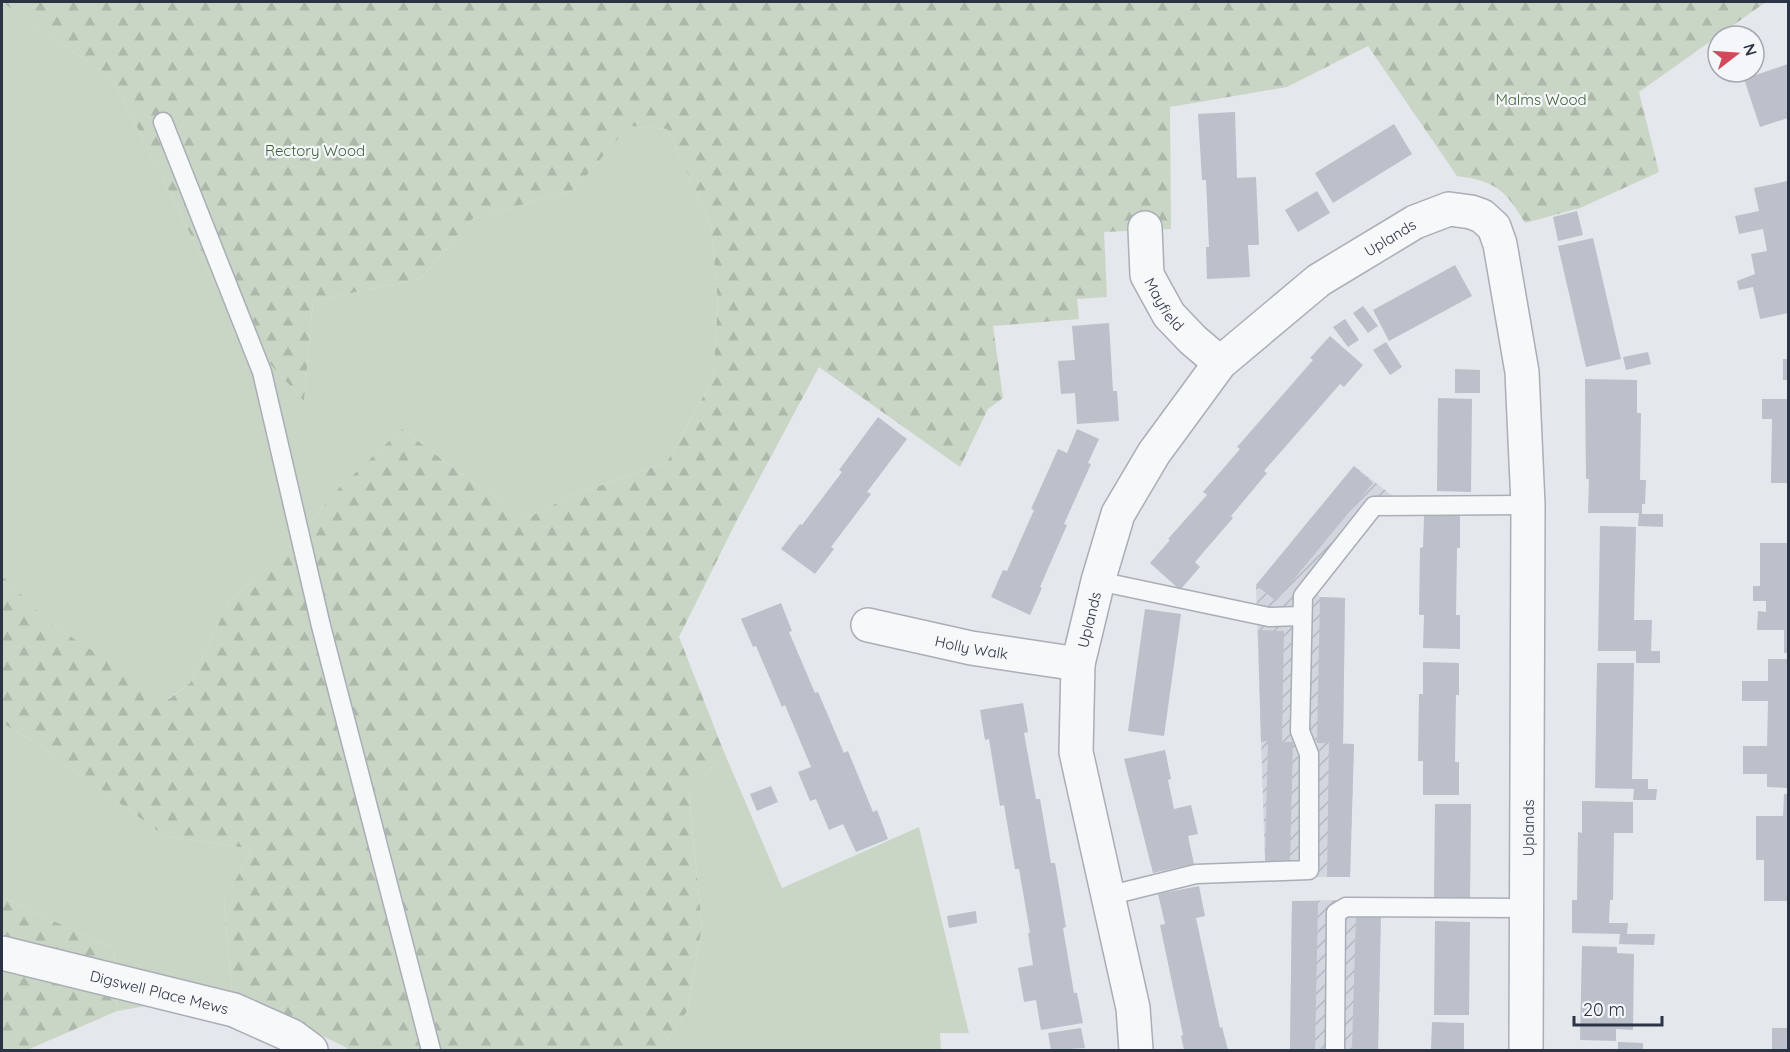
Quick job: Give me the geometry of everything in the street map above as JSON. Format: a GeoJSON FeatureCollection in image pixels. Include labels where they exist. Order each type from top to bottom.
{"type":"FeatureCollection","features":[{"type":"Feature","properties":{"kind":"street","name":"Uplands"},"geometry":{"type":"LineString","coordinates":[[1136,1050],[1132,1008],[1076,752],[1078,664],[1098,581],[1119,514],[1154,453],[1220,363],[1319,280],[1415,222],[1449,209],[1482,216],[1494,227],[1500,244],[1522,372],[1528,505],[1526,1050]]}},
{"type":"Feature","properties":{"kind":"street","name":"Mayfield"},"geometry":{"type":"LineString","coordinates":[[1145,228],[1147,275],[1169,315],[1220,363]]}},
{"type":"Feature","properties":{"kind":"street","name":"Holly Walk"},"geometry":{"type":"LineString","coordinates":[[868,625],[971,648],[1078,664]]}},
{"type":"Feature","properties":{"kind":"street","name":"Digswell Place Mews"},"geometry":{"type":"LineString","coordinates":[[2,953],[234,1010],[292,1036],[310,1050]]}},
{"type":"Feature","properties":{"kind":"lane"},"geometry":{"type":"LineString","coordinates":[[163,122],[262,372],[321,626],[431,1050]]}},
{"type":"Feature","properties":{"kind":"lane"},"geometry":{"type":"LineString","coordinates":[[1107,896],[1196,873],[1309,870],[1309,754],[1300,731],[1303,596],[1374,506],[1528,505]]}},
{"type":"Feature","properties":{"kind":"lane"},"geometry":{"type":"LineString","coordinates":[[1098,581],[1269,617],[1302,616]]}},
{"type":"Feature","properties":{"kind":"lane"},"geometry":{"type":"LineString","coordinates":[[1335,1050],[1336,913],[1346,908],[1528,908]]}},
{"type":"Feature","properties":{"kind":"shaded area"},"geometry":{"type":"Polygon","coordinates":[[[1354,466],[1393,496],[1326,584],[1317,592],[1320,597],[1345,598],[1343,743],[1354,744],[1350,877],[1290,877],[1265,863],[1256,585],[1354,466]]]}},
{"type":"Feature","properties":{"kind":"shaded area"},"geometry":{"type":"Polygon","coordinates":[[[1381,899],[1378,1050],[1290,1050],[1292,901],[1381,899]]]}},
{"type":"Feature","properties":{"kind":"green space"},"geometry":{"type":"Polygon","coordinates":[[[2,2],[113,79],[237,328],[304,401],[313,301],[420,279],[472,219],[574,190],[629,126],[667,129],[711,225],[718,303],[713,379],[667,462],[571,496],[527,518],[460,473],[402,429],[338,489],[282,555],[229,602],[190,683],[168,699],[54,626],[2,576],[2,2]]]}},
{"type":"Feature","properties":{"kind":"green space"},"geometry":{"type":"Polygon","coordinates":[[[2,2],[1766,2],[1735,24],[1706,24],[1706,45],[1639,92],[1659,172],[1580,208],[1525,223],[1512,202],[1498,189],[1481,181],[1457,176],[1368,46],[1287,87],[1170,107],[1171,229],[1104,232],[1107,297],[1077,299],[1079,319],[993,326],[1003,398],[988,409],[960,467],[819,367],[737,520],[679,637],[724,752],[689,796],[702,926],[688,1010],[660,1050],[346,1050],[347,1048],[232,991],[224,900],[253,849],[165,836],[35,742],[2,723],[2,576],[54,626],[169,699],[190,683],[229,602],[282,555],[338,489],[402,429],[460,473],[527,518],[571,496],[667,462],[713,379],[718,303],[711,225],[667,129],[629,126],[574,190],[472,219],[420,279],[313,301],[304,401],[237,328],[113,79],[2,2]]]}},
{"type":"Feature","properties":{"kind":"green space"},"geometry":{"type":"Polygon","coordinates":[[[2,723],[35,742],[165,836],[253,849],[224,900],[232,991],[117,1011],[114,949],[2,897],[2,723]]]}},
{"type":"Feature","properties":{"kind":"green space"},"geometry":{"type":"Polygon","coordinates":[[[724,752],[782,888],[919,827],[969,1033],[940,1033],[941,1050],[660,1050],[688,1010],[702,926],[689,796],[724,752]]]}},
{"type":"Feature","properties":{"kind":"green space"},"geometry":{"type":"Polygon","coordinates":[[[2,897],[114,949],[117,1011],[27,1050],[2,1050],[2,897]]]}},
{"type":"Feature","properties":{"kind":"building"},"geometry":{"type":"Polygon","coordinates":[[[1788,64],[1788,118],[1760,127],[1746,84],[1766,84],[1766,72],[1788,64]]]}},
{"type":"Feature","properties":{"kind":"building"},"geometry":{"type":"Polygon","coordinates":[[[1235,112],[1237,178],[1256,177],[1259,245],[1248,245],[1250,277],[1207,279],[1206,247],[1209,247],[1206,180],[1202,180],[1198,114],[1235,112]]]}},
{"type":"Feature","properties":{"kind":"building"},"geometry":{"type":"Polygon","coordinates":[[[1394,124],[1412,154],[1333,203],[1315,173],[1394,124]]]}},
{"type":"Feature","properties":{"kind":"building"},"geometry":{"type":"Polygon","coordinates":[[[1788,181],[1788,313],[1760,319],[1753,287],[1739,290],[1737,281],[1755,274],[1751,254],[1767,251],[1763,229],[1739,234],[1735,216],[1759,211],[1754,188],[1788,181]]]}},
{"type":"Feature","properties":{"kind":"building"},"geometry":{"type":"Polygon","coordinates":[[[1317,191],[1330,213],[1298,232],[1285,210],[1317,191]]]}},
{"type":"Feature","properties":{"kind":"building"},"geometry":{"type":"Polygon","coordinates":[[[1577,211],[1583,235],[1558,241],[1553,217],[1577,211]]]}},
{"type":"Feature","properties":{"kind":"building"},"geometry":{"type":"Polygon","coordinates":[[[1593,238],[1621,359],[1586,367],[1558,246],[1593,238]]]}},
{"type":"Feature","properties":{"kind":"building"},"geometry":{"type":"Polygon","coordinates":[[[1455,265],[1472,296],[1389,341],[1373,310],[1455,265]]]}},
{"type":"Feature","properties":{"kind":"building"},"geometry":{"type":"Polygon","coordinates":[[[1363,306],[1378,326],[1368,333],[1353,313],[1363,306]]]}},
{"type":"Feature","properties":{"kind":"building"},"geometry":{"type":"Polygon","coordinates":[[[1345,319],[1359,340],[1348,347],[1333,327],[1345,319]]]}},
{"type":"Feature","properties":{"kind":"building"},"geometry":{"type":"Polygon","coordinates":[[[1109,323],[1113,391],[1117,391],[1119,421],[1077,424],[1075,393],[1061,394],[1058,361],[1075,360],[1072,326],[1109,323]]]}},
{"type":"Feature","properties":{"kind":"building"},"geometry":{"type":"Polygon","coordinates":[[[1330,336],[1363,365],[1344,387],[1340,384],[1264,471],[1267,473],[1231,516],[1233,518],[1195,562],[1200,567],[1180,590],[1150,563],[1207,495],[1203,492],[1240,449],[1237,447],[1313,360],[1310,358],[1330,336]]]}},
{"type":"Feature","properties":{"kind":"building"},"geometry":{"type":"Polygon","coordinates":[[[1386,342],[1402,367],[1390,375],[1373,350],[1386,342]]]}},
{"type":"Feature","properties":{"kind":"building"},"geometry":{"type":"Polygon","coordinates":[[[1648,352],[1651,364],[1626,370],[1623,357],[1648,352]]]}},
{"type":"Feature","properties":{"kind":"building"},"geometry":{"type":"Polygon","coordinates":[[[1783,359],[1788,359],[1788,380],[1783,380],[1783,359]]]}},
{"type":"Feature","properties":{"kind":"building"},"geometry":{"type":"Polygon","coordinates":[[[1455,369],[1480,370],[1480,393],[1455,393],[1455,369]]]}},
{"type":"Feature","properties":{"kind":"building"},"geometry":{"type":"Polygon","coordinates":[[[1585,379],[1637,380],[1637,413],[1641,413],[1640,480],[1646,480],[1645,504],[1642,504],[1642,514],[1663,514],[1663,527],[1638,526],[1639,513],[1588,513],[1585,379]]]}},
{"type":"Feature","properties":{"kind":"building"},"geometry":{"type":"Polygon","coordinates":[[[1438,398],[1472,399],[1471,492],[1437,491],[1438,398]]]}},
{"type":"Feature","properties":{"kind":"building"},"geometry":{"type":"Polygon","coordinates":[[[1762,399],[1788,399],[1788,483],[1771,483],[1772,419],[1762,419],[1762,399]]]}},
{"type":"Feature","properties":{"kind":"building"},"geometry":{"type":"Polygon","coordinates":[[[878,417],[907,439],[867,492],[871,494],[831,547],[834,549],[815,574],[781,549],[842,472],[839,470],[878,417]]]}},
{"type":"Feature","properties":{"kind":"building"},"geometry":{"type":"Polygon","coordinates":[[[1077,429],[1099,439],[1030,615],[991,597],[1003,570],[1007,571],[1058,449],[1067,453],[1077,429]]]}},
{"type":"Feature","properties":{"kind":"building"},"geometry":{"type":"Polygon","coordinates":[[[1354,466],[1373,483],[1276,601],[1256,585],[1354,466]]]}},
{"type":"Feature","properties":{"kind":"building"},"geometry":{"type":"Polygon","coordinates":[[[1424,516],[1460,516],[1456,615],[1460,615],[1460,649],[1423,648],[1424,615],[1419,615],[1420,548],[1423,547],[1424,516]]]}},
{"type":"Feature","properties":{"kind":"building"},"geometry":{"type":"Polygon","coordinates":[[[1600,526],[1636,527],[1634,620],[1652,620],[1651,651],[1660,651],[1660,663],[1636,663],[1636,651],[1598,651],[1600,526]]]}},
{"type":"Feature","properties":{"kind":"building"},"geometry":{"type":"Polygon","coordinates":[[[1760,543],[1788,543],[1788,653],[1784,653],[1784,630],[1757,630],[1758,611],[1766,612],[1766,601],[1753,601],[1753,586],[1760,586],[1760,543]]]}},
{"type":"Feature","properties":{"kind":"building"},"geometry":{"type":"Polygon","coordinates":[[[1320,597],[1345,598],[1343,744],[1354,744],[1350,877],[1327,877],[1329,743],[1317,743],[1320,597]]]}},
{"type":"Feature","properties":{"kind":"building"},"geometry":{"type":"Polygon","coordinates":[[[781,603],[792,631],[789,632],[815,693],[818,692],[844,753],[848,751],[873,812],[877,810],[888,839],[856,852],[843,824],[829,830],[816,799],[810,801],[798,772],[811,767],[785,705],[782,707],[756,646],[753,647],[741,619],[781,603]]]}},
{"type":"Feature","properties":{"kind":"building"},"geometry":{"type":"Polygon","coordinates":[[[1145,609],[1181,614],[1164,736],[1128,731],[1145,609]]]}},
{"type":"Feature","properties":{"kind":"building"},"geometry":{"type":"Polygon","coordinates":[[[1258,630],[1284,631],[1282,742],[1293,742],[1290,864],[1265,863],[1268,741],[1261,742],[1258,630]]]}},
{"type":"Feature","properties":{"kind":"building"},"geometry":{"type":"Polygon","coordinates":[[[1768,659],[1788,659],[1788,788],[1767,787],[1767,774],[1743,774],[1743,746],[1767,746],[1768,701],[1742,701],[1742,681],[1768,681],[1768,659]]]}},
{"type":"Feature","properties":{"kind":"building"},"geometry":{"type":"Polygon","coordinates":[[[1423,662],[1459,663],[1455,762],[1459,762],[1459,795],[1423,795],[1423,761],[1418,761],[1419,694],[1423,694],[1423,662]]]}},
{"type":"Feature","properties":{"kind":"building"},"geometry":{"type":"Polygon","coordinates":[[[1597,663],[1634,663],[1632,779],[1648,779],[1648,789],[1657,789],[1656,800],[1633,800],[1634,789],[1595,788],[1597,663]]]}},
{"type":"Feature","properties":{"kind":"building"},"geometry":{"type":"Polygon","coordinates":[[[1023,703],[1028,732],[1024,733],[1036,799],[1040,799],[1051,863],[1055,863],[1074,993],[1077,993],[1083,1023],[1041,1030],[1036,1000],[1024,1002],[1018,968],[1033,965],[1028,933],[1030,933],[1019,869],[1015,869],[1004,805],[1000,806],[989,739],[985,740],[980,710],[1023,703]]]}},
{"type":"Feature","properties":{"kind":"building"},"geometry":{"type":"Polygon","coordinates":[[[1165,750],[1174,809],[1191,805],[1198,834],[1188,836],[1194,864],[1153,873],[1124,759],[1165,750]]]}},
{"type":"Feature","properties":{"kind":"building"},"geometry":{"type":"Polygon","coordinates":[[[771,786],[778,802],[757,811],[750,794],[771,786]]]}},
{"type":"Feature","properties":{"kind":"building"},"geometry":{"type":"Polygon","coordinates":[[[1784,794],[1788,794],[1788,901],[1764,901],[1764,860],[1756,860],[1756,816],[1783,816],[1784,794]]]}},
{"type":"Feature","properties":{"kind":"building"},"geometry":{"type":"Polygon","coordinates":[[[1582,801],[1633,802],[1633,833],[1614,833],[1613,900],[1610,900],[1609,923],[1628,923],[1627,934],[1655,934],[1654,945],[1619,944],[1620,934],[1572,933],[1572,900],[1577,900],[1578,832],[1582,833],[1582,801]]]}},
{"type":"Feature","properties":{"kind":"building"},"geometry":{"type":"Polygon","coordinates":[[[1435,804],[1471,804],[1470,899],[1434,899],[1435,804]]]}},
{"type":"Feature","properties":{"kind":"building"},"geometry":{"type":"Polygon","coordinates":[[[1199,886],[1205,916],[1196,918],[1220,1028],[1222,1027],[1228,1050],[1184,1050],[1181,1036],[1183,1035],[1160,925],[1165,924],[1158,894],[1199,886]]]}},
{"type":"Feature","properties":{"kind":"building"},"geometry":{"type":"Polygon","coordinates":[[[1292,901],[1318,901],[1315,1050],[1290,1050],[1292,901]]]}},
{"type":"Feature","properties":{"kind":"building"},"geometry":{"type":"Polygon","coordinates":[[[976,911],[977,923],[949,928],[947,916],[976,911]]]}},
{"type":"Feature","properties":{"kind":"building"},"geometry":{"type":"Polygon","coordinates":[[[1356,914],[1381,914],[1378,1050],[1352,1050],[1356,914]]]}},
{"type":"Feature","properties":{"kind":"building"},"geometry":{"type":"Polygon","coordinates":[[[1435,921],[1470,922],[1469,1015],[1434,1015],[1435,921]]]}},
{"type":"Feature","properties":{"kind":"building"},"geometry":{"type":"Polygon","coordinates":[[[1582,946],[1617,947],[1617,953],[1634,954],[1633,1030],[1616,1029],[1616,1041],[1580,1040],[1582,946]]]}},
{"type":"Feature","properties":{"kind":"building"},"geometry":{"type":"Polygon","coordinates":[[[1432,1022],[1464,1023],[1464,1050],[1431,1050],[1432,1022]]]}},
{"type":"Feature","properties":{"kind":"building"},"geometry":{"type":"Polygon","coordinates":[[[1081,1028],[1085,1048],[1051,1050],[1048,1033],[1081,1028]]]}},
{"type":"Feature","properties":{"kind":"building"},"geometry":{"type":"Polygon","coordinates":[[[1772,1028],[1788,1028],[1788,1050],[1772,1050],[1772,1028]]]}},
{"type":"Feature","properties":{"kind":"building"},"geometry":{"type":"Polygon","coordinates":[[[1618,1042],[1643,1043],[1643,1050],[1618,1050],[1618,1042]]]}},
{"type":"Feature","properties":{"kind":"park label","name":"Malms Wood"},"geometry":{"type":"Point","coordinates":[1541,99]}},
{"type":"Feature","properties":{"kind":"park label","name":"Rectory Wood"},"geometry":{"type":"Point","coordinates":[315,150]}}]}
